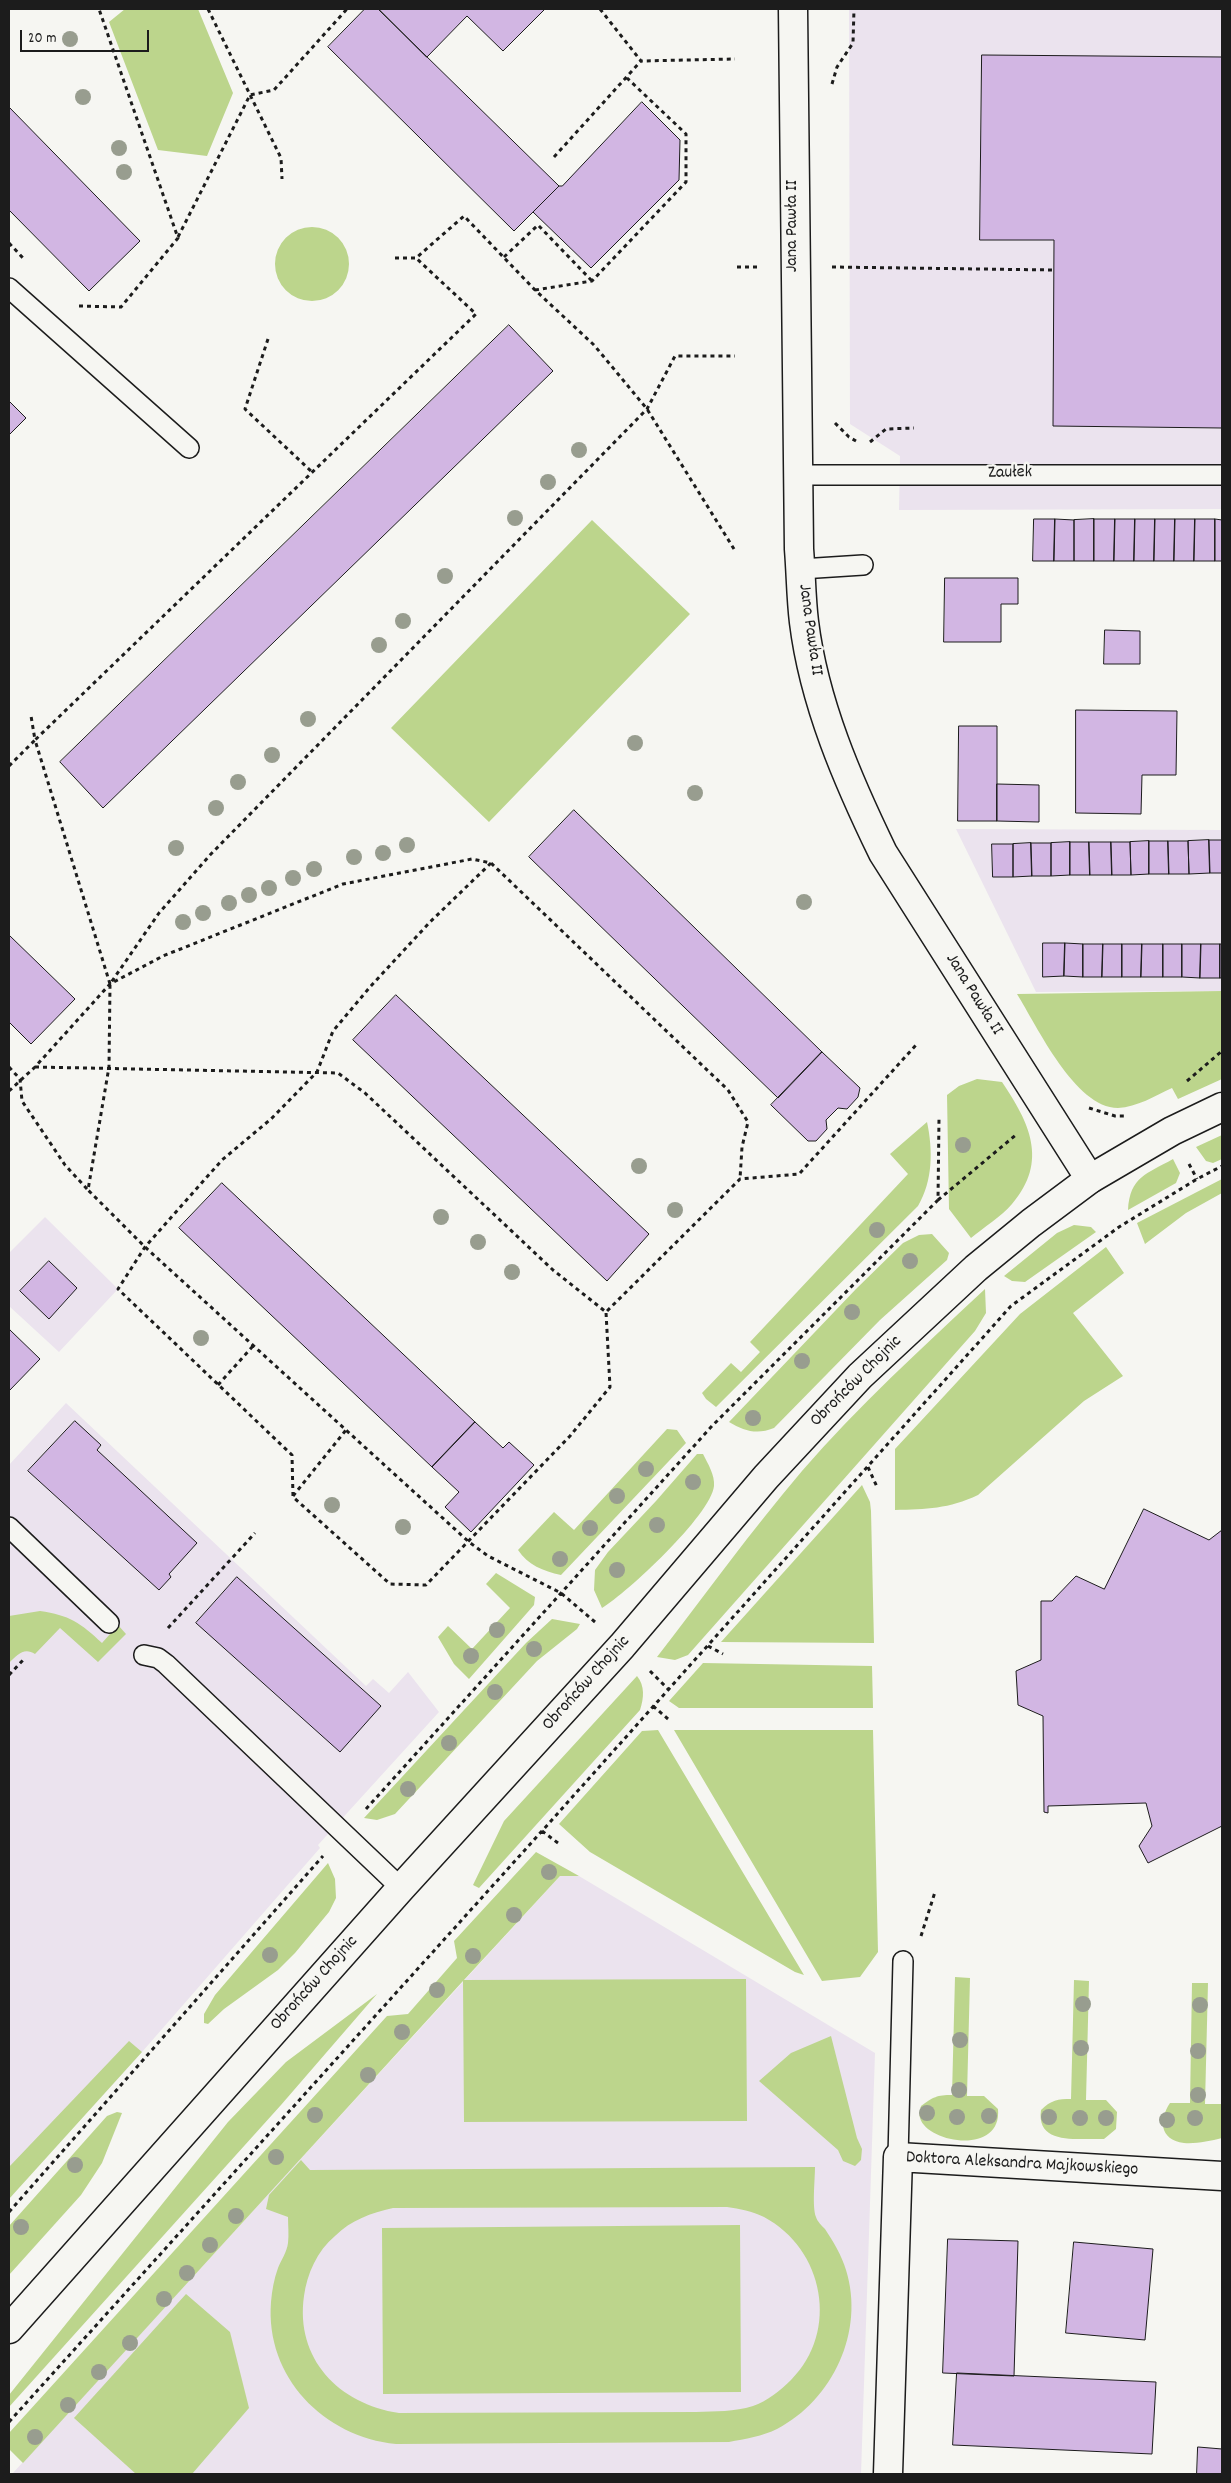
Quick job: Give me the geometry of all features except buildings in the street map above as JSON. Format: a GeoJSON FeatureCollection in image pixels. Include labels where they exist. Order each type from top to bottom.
{"type":"FeatureCollection","features":[{"type":"Feature","properties":{"kind":"street","name":"Jana Pawła II"},"geometry":{"type":"LineString","coordinates":[[793,9],[794,266],[800,569],[804,623],[819,694],[858,803],[883,854],[1090,1179]]}},
{"type":"Feature","properties":{"kind":"street","name":"Obrońców Chojnic"},"geometry":{"type":"LineString","coordinates":[[9,2329],[401,1888],[622,1646],[766,1477],[860,1376],[976,1268],[1031,1223],[1090,1179],[1172,1130],[1222,1106]]}},
{"type":"Feature","properties":{"kind":"street","name":"Doktora Aleksandra Majkowskiego"},"geometry":{"type":"LineString","coordinates":[[888,2474],[898,2157],[1222,2176]]}},
{"type":"Feature","properties":{"kind":"lane"},"geometry":{"type":"LineString","coordinates":[[9,288],[189,448]]}},
{"type":"Feature","properties":{"kind":"lane","name":"Zaułek"},"geometry":{"type":"LineString","coordinates":[[798,476],[1222,475]]}},
{"type":"Feature","properties":{"kind":"lane"},"geometry":{"type":"LineString","coordinates":[[800,569],[863,564]]}},
{"type":"Feature","properties":{"kind":"lane"},"geometry":{"type":"LineString","coordinates":[[9,1527],[110,1623]]}},
{"type":"Feature","properties":{"kind":"lane"},"geometry":{"type":"LineString","coordinates":[[144,1655],[158,1658],[166,1664],[401,1888]]}},
{"type":"Feature","properties":{"kind":"lane"},"geometry":{"type":"LineString","coordinates":[[898,2157],[903,1961]]}},
{"type":"Feature","properties":{"kind":"path"},"geometry":{"type":"LineString","coordinates":[[99,9],[178,238]]}},
{"type":"Feature","properties":{"kind":"path"},"geometry":{"type":"LineString","coordinates":[[208,9],[281,158],[282,179]]}},
{"type":"Feature","properties":{"kind":"path"},"geometry":{"type":"LineString","coordinates":[[250,95],[274,90],[347,9]]}},
{"type":"Feature","properties":{"kind":"path"},"geometry":{"type":"LineString","coordinates":[[600,9],[641,61]]}},
{"type":"Feature","properties":{"kind":"path"},"geometry":{"type":"LineString","coordinates":[[830,94],[837,67],[853,43],[854,9]]}},
{"type":"Feature","properties":{"kind":"path"},"geometry":{"type":"LineString","coordinates":[[641,61],[735,58]]}},
{"type":"Feature","properties":{"kind":"path"},"geometry":{"type":"LineString","coordinates":[[554,157],[628,78],[641,61]]}},
{"type":"Feature","properties":{"kind":"path"},"geometry":{"type":"LineString","coordinates":[[535,290],[592,281],[686,182],[686,134],[628,78]]}},
{"type":"Feature","properties":{"kind":"path"},"geometry":{"type":"LineString","coordinates":[[121,307],[178,238],[250,95]]}},
{"type":"Feature","properties":{"kind":"path"},"geometry":{"type":"LineString","coordinates":[[395,258],[416,258],[464,216],[535,290],[594,345],[647,409],[734,549]]}},
{"type":"Feature","properties":{"kind":"path"},"geometry":{"type":"LineString","coordinates":[[504,257],[538,225],[592,281]]}},
{"type":"Feature","properties":{"kind":"path"},"geometry":{"type":"LineString","coordinates":[[9,766],[476,314],[416,258]]}},
{"type":"Feature","properties":{"kind":"path"},"geometry":{"type":"LineString","coordinates":[[736,267],[794,266]]}},
{"type":"Feature","properties":{"kind":"path"},"geometry":{"type":"LineString","coordinates":[[829,276],[829,267],[1054,270]]}},
{"type":"Feature","properties":{"kind":"path"},"geometry":{"type":"LineString","coordinates":[[268,339],[245,409],[312,472]]}},
{"type":"Feature","properties":{"kind":"path"},"geometry":{"type":"LineString","coordinates":[[9,1090],[35,1066],[110,984],[160,913],[210,855],[647,409],[675,356],[735,356]]}},
{"type":"Feature","properties":{"kind":"path"},"geometry":{"type":"LineString","coordinates":[[834,420],[849,437],[859,442]]}},
{"type":"Feature","properties":{"kind":"path"},"geometry":{"type":"LineString","coordinates":[[869,442],[886,429],[914,428]]}},
{"type":"Feature","properties":{"kind":"path"},"geometry":{"type":"LineString","coordinates":[[31,716],[35,740],[110,984],[109,1067],[88,1190]]}},
{"type":"Feature","properties":{"kind":"path"},"geometry":{"type":"LineString","coordinates":[[110,984],[163,956],[343,884],[472,860],[490,863],[728,1090],[748,1122],[742,1147],[740,1179]]}},
{"type":"Feature","properties":{"kind":"path"},"geometry":{"type":"LineString","coordinates":[[490,863],[430,922],[333,1031],[317,1072],[271,1119],[222,1160],[145,1247],[118,1289],[292,1455],[292,1497],[390,1584],[426,1584],[469,1542],[570,1436],[610,1387],[606,1312],[740,1179],[799,1174],[916,1045]]}},
{"type":"Feature","properties":{"kind":"path"},"geometry":{"type":"LineString","coordinates":[[1182,1086],[1222,1051]]}},
{"type":"Feature","properties":{"kind":"path"},"geometry":{"type":"LineString","coordinates":[[35,1066],[338,1073],[365,1093],[553,1270],[606,1312]]}},
{"type":"Feature","properties":{"kind":"path"},"geometry":{"type":"LineString","coordinates":[[9,1067],[20,1079],[22,1101],[65,1165],[145,1247],[469,1542],[488,1556],[561,1593]]}},
{"type":"Feature","properties":{"kind":"path"},"geometry":{"type":"LineString","coordinates":[[1082,1102],[1089,1108],[1116,1116],[1131,1115]]}},
{"type":"Feature","properties":{"kind":"path"},"geometry":{"type":"LineString","coordinates":[[938,1200],[940,1119]]}},
{"type":"Feature","properties":{"kind":"path"},"geometry":{"type":"LineString","coordinates":[[9,2212],[344,1833],[712,1426],[938,1200],[1020,1131]]}},
{"type":"Feature","properties":{"kind":"path"},"geometry":{"type":"LineString","coordinates":[[9,2422],[542,1831],[1011,1306],[1119,1227],[1197,1179],[1222,1166]]}},
{"type":"Feature","properties":{"kind":"path"},"geometry":{"type":"LineString","coordinates":[[218,1385],[253,1346]]}},
{"type":"Feature","properties":{"kind":"path"},"geometry":{"type":"LineString","coordinates":[[292,1497],[346,1430]]}},
{"type":"Feature","properties":{"kind":"path"},"geometry":{"type":"LineString","coordinates":[[868,1467],[877,1487]]}},
{"type":"Feature","properties":{"kind":"path"},"geometry":{"type":"LineString","coordinates":[[144,1655],[255,1533]]}},
{"type":"Feature","properties":{"kind":"path"},"geometry":{"type":"LineString","coordinates":[[708,1646],[723,1654]]}},
{"type":"Feature","properties":{"kind":"path"},"geometry":{"type":"LineString","coordinates":[[9,1675],[24,1659]]}},
{"type":"Feature","properties":{"kind":"path"},"geometry":{"type":"LineString","coordinates":[[653,1706],[668,1720]]}},
{"type":"Feature","properties":{"kind":"path"},"geometry":{"type":"LineString","coordinates":[[542,1831],[558,1843]]}},
{"type":"Feature","properties":{"kind":"path"},"geometry":{"type":"LineString","coordinates":[[918,1946],[934,1892]]}},
{"type":"Feature","properties":{"kind":"shaded area"},"geometry":{"type":"Polygon","coordinates":[[[849,9],[1222,9],[1222,509],[899,510],[900,456],[850,424],[849,9]]]}},
{"type":"Feature","properties":{"kind":"shaded area"},"geometry":{"type":"Polygon","coordinates":[[[956,829],[1222,830],[1222,991],[1036,992],[956,829]]]}},
{"type":"Feature","properties":{"kind":"shaded area"},"geometry":{"type":"Polygon","coordinates":[[[45,1217],[118,1289],[59,1352],[9,1306],[9,1253],[45,1217]]]}},
{"type":"Feature","properties":{"kind":"shaded area"},"geometry":{"type":"Polygon","coordinates":[[[66,1403],[366,1686],[373,1679],[389,1693],[408,1672],[439,1712],[318,1845],[320,1848],[142,2052],[9,2198],[9,1465],[66,1403]]]}},
{"type":"Feature","properties":{"kind":"shaded area"},"geometry":{"type":"Polygon","coordinates":[[[560,1876],[579,1876],[875,2053],[861,2474],[12,2474],[560,1876]]]}},
{"type":"Feature","properties":{"kind":"green space"},"geometry":{"type":"Polygon","coordinates":[[[125,9],[198,9],[233,93],[207,156],[158,150],[109,22],[125,9]]]}},
{"type":"Feature","properties":{"kind":"green space"},"geometry":{"type":"Polygon","coordinates":[[[312,227],[333,233],[343,243],[349,264],[343,285],[333,295],[312,301],[291,295],[281,285],[275,264],[281,243],[291,233],[312,227]]]}},
{"type":"Feature","properties":{"kind":"green space"},"geometry":{"type":"Polygon","coordinates":[[[592,520],[690,614],[489,822],[391,728],[592,520]]]}},
{"type":"Feature","properties":{"kind":"green space"},"geometry":{"type":"Polygon","coordinates":[[[1222,991],[1222,1079],[1178,1099],[1172,1088],[1139,1103],[1118,1108],[1102,1104],[1087,1095],[1072,1080],[1046,1044],[1017,994],[1222,991]]]}},
{"type":"Feature","properties":{"kind":"green space"},"geometry":{"type":"Polygon","coordinates":[[[977,1079],[1002,1082],[1027,1127],[1032,1157],[1030,1172],[1023,1188],[1012,1204],[998,1218],[971,1238],[949,1209],[947,1095],[959,1086],[977,1079]]]}},
{"type":"Feature","properties":{"kind":"green space"},"geometry":{"type":"Polygon","coordinates":[[[927,1122],[931,1154],[929,1176],[927,1186],[918,1206],[716,1407],[702,1393],[731,1363],[741,1372],[760,1352],[750,1342],[908,1174],[890,1154],[927,1122]]]}},
{"type":"Feature","properties":{"kind":"green space"},"geometry":{"type":"Polygon","coordinates":[[[1222,1135],[1222,1159],[1213,1163],[1206,1161],[1196,1147],[1222,1135]]]}},
{"type":"Feature","properties":{"kind":"green space"},"geometry":{"type":"Polygon","coordinates":[[[1173,1159],[1180,1173],[1176,1183],[1128,1210],[1129,1199],[1136,1183],[1148,1173],[1173,1159]]]}},
{"type":"Feature","properties":{"kind":"green space"},"geometry":{"type":"Polygon","coordinates":[[[1222,1179],[1222,1193],[1186,1213],[1145,1244],[1137,1223],[1222,1179]]]}},
{"type":"Feature","properties":{"kind":"green space"},"geometry":{"type":"Polygon","coordinates":[[[1074,1225],[1091,1227],[1096,1232],[1025,1282],[1012,1281],[1004,1276],[1057,1233],[1074,1225]]]}},
{"type":"Feature","properties":{"kind":"green space"},"geometry":{"type":"Polygon","coordinates":[[[932,1234],[949,1253],[947,1260],[880,1320],[774,1428],[756,1432],[740,1428],[729,1422],[856,1289],[903,1243],[919,1235],[932,1234]]]}},
{"type":"Feature","properties":{"kind":"green space"},"geometry":{"type":"Polygon","coordinates":[[[1106,1247],[1124,1273],[1073,1313],[1123,1376],[1084,1401],[978,1495],[947,1506],[895,1510],[895,1449],[1020,1314],[1106,1247]]]}},
{"type":"Feature","properties":{"kind":"green space"},"geometry":{"type":"Polygon","coordinates":[[[985,1289],[986,1313],[975,1331],[688,1655],[675,1660],[657,1657],[728,1563],[823,1447],[891,1378],[985,1289]]]}},
{"type":"Feature","properties":{"kind":"green space"},"geometry":{"type":"Polygon","coordinates":[[[667,1429],[677,1430],[686,1443],[561,1575],[536,1567],[526,1560],[518,1550],[554,1512],[574,1530],[667,1429]]]}},
{"type":"Feature","properties":{"kind":"green space"},"geometry":{"type":"Polygon","coordinates":[[[697,1454],[703,1454],[711,1470],[714,1486],[709,1499],[699,1515],[666,1552],[630,1587],[602,1608],[594,1590],[595,1570],[608,1552],[697,1454]]]}},
{"type":"Feature","properties":{"kind":"green space"},"geometry":{"type":"Polygon","coordinates":[[[862,1485],[870,1502],[871,1511],[874,1643],[721,1642],[862,1485]]]}},
{"type":"Feature","properties":{"kind":"green space"},"geometry":{"type":"Polygon","coordinates":[[[496,1573],[535,1597],[534,1605],[469,1679],[454,1664],[438,1637],[448,1626],[472,1649],[510,1608],[486,1584],[496,1573]]]}},
{"type":"Feature","properties":{"kind":"green space"},"geometry":{"type":"Polygon","coordinates":[[[40,1611],[59,1615],[74,1621],[88,1630],[102,1643],[118,1625],[126,1634],[98,1662],[60,1628],[35,1654],[27,1651],[24,1652],[9,1663],[9,1616],[40,1611]]]}},
{"type":"Feature","properties":{"kind":"green space"},"geometry":{"type":"Polygon","coordinates":[[[552,1619],[580,1624],[577,1629],[537,1661],[395,1814],[377,1820],[364,1818],[526,1643],[552,1619]]]}},
{"type":"Feature","properties":{"kind":"green space"},"geometry":{"type":"Polygon","coordinates":[[[703,1663],[872,1666],[873,1708],[679,1708],[669,1701],[703,1663]]]}},
{"type":"Feature","properties":{"kind":"green space"},"geometry":{"type":"Polygon","coordinates":[[[637,1676],[643,1692],[640,1710],[479,1888],[473,1885],[504,1821],[637,1676]]]}},
{"type":"Feature","properties":{"kind":"green space"},"geometry":{"type":"Polygon","coordinates":[[[658,1730],[804,1975],[795,1972],[590,1852],[559,1824],[642,1731],[658,1730]]]}},
{"type":"Feature","properties":{"kind":"green space"},"geometry":{"type":"Polygon","coordinates":[[[674,1730],[873,1730],[878,1952],[860,1977],[822,1981],[674,1730]]]}},
{"type":"Feature","properties":{"kind":"green space"},"geometry":{"type":"Polygon","coordinates":[[[536,1852],[579,1876],[560,1876],[464,1980],[746,1979],[747,2121],[464,2122],[463,1981],[23,2463],[9,2449],[9,2433],[387,2016],[408,2014],[457,1958],[454,1941],[536,1852]]]}},
{"type":"Feature","properties":{"kind":"green space"},"geometry":{"type":"Polygon","coordinates":[[[328,1863],[335,1879],[336,1898],[329,1912],[295,1953],[278,1970],[224,2009],[208,2024],[204,2023],[204,2014],[215,1995],[328,1863]]]}},
{"type":"Feature","properties":{"kind":"green space"},"geometry":{"type":"Polygon","coordinates":[[[955,1977],[970,1978],[967,2096],[984,2096],[998,2109],[996,2124],[988,2134],[977,2139],[949,2139],[936,2134],[926,2127],[920,2118],[921,2106],[929,2100],[939,2096],[952,2095],[955,1977]]]}},
{"type":"Feature","properties":{"kind":"green space"},"geometry":{"type":"Polygon","coordinates":[[[1074,1980],[1089,1981],[1086,2100],[1106,2100],[1117,2112],[1116,2129],[1104,2139],[1061,2138],[1045,2130],[1041,2122],[1041,2110],[1048,2104],[1062,2099],[1071,2099],[1074,1980]]]}},
{"type":"Feature","properties":{"kind":"green space"},"geometry":{"type":"Polygon","coordinates":[[[1192,1983],[1208,1983],[1205,2104],[1222,2104],[1222,2138],[1184,2143],[1170,2138],[1166,2133],[1163,2122],[1166,2109],[1170,2103],[1190,2103],[1192,1983]]]}},
{"type":"Feature","properties":{"kind":"green space"},"geometry":{"type":"Polygon","coordinates":[[[377,1994],[281,2105],[9,2407],[9,2395],[228,2122],[286,2062],[377,1994]]]}},
{"type":"Feature","properties":{"kind":"green space"},"geometry":{"type":"Polygon","coordinates":[[[831,2036],[857,2138],[862,2149],[861,2160],[855,2166],[843,2161],[838,2150],[759,2081],[791,2053],[831,2036]]]}},
{"type":"Feature","properties":{"kind":"green space"},"geometry":{"type":"Polygon","coordinates":[[[129,2041],[142,2052],[9,2199],[9,2167],[129,2041]]]}},
{"type":"Feature","properties":{"kind":"green space"},"geometry":{"type":"Polygon","coordinates":[[[117,2112],[122,2113],[102,2163],[81,2195],[9,2275],[9,2226],[107,2116],[117,2112]]]}},
{"type":"Feature","properties":{"kind":"green space"},"geometry":{"type":"Polygon","coordinates":[[[301,2160],[310,2170],[815,2167],[814,2200],[816,2217],[831,2238],[842,2259],[851,2293],[851,2316],[847,2339],[840,2362],[828,2382],[814,2400],[797,2416],[766,2434],[729,2442],[396,2444],[370,2439],[345,2429],[323,2416],[304,2398],[289,2378],[278,2355],[272,2329],[271,2302],[275,2276],[287,2246],[288,2217],[266,2209],[269,2195],[301,2160]],[[727,2207],[393,2208],[377,2212],[355,2221],[341,2230],[323,2249],[314,2263],[304,2296],[303,2319],[307,2340],[314,2358],[326,2375],[340,2389],[358,2400],[377,2408],[399,2413],[696,2412],[732,2410],[753,2406],[782,2388],[791,2380],[806,2360],[816,2338],[820,2315],[818,2292],[812,2270],[800,2249],[784,2231],[764,2217],[746,2210],[727,2207]]]}},
{"type":"Feature","properties":{"kind":"green space"},"geometry":{"type":"Polygon","coordinates":[[[740,2225],[741,2392],[383,2394],[382,2228],[740,2225]]]}},
{"type":"Feature","properties":{"kind":"green space"},"geometry":{"type":"Polygon","coordinates":[[[186,2294],[230,2332],[249,2408],[192,2474],[136,2474],[74,2418],[186,2294]]]}}]}
